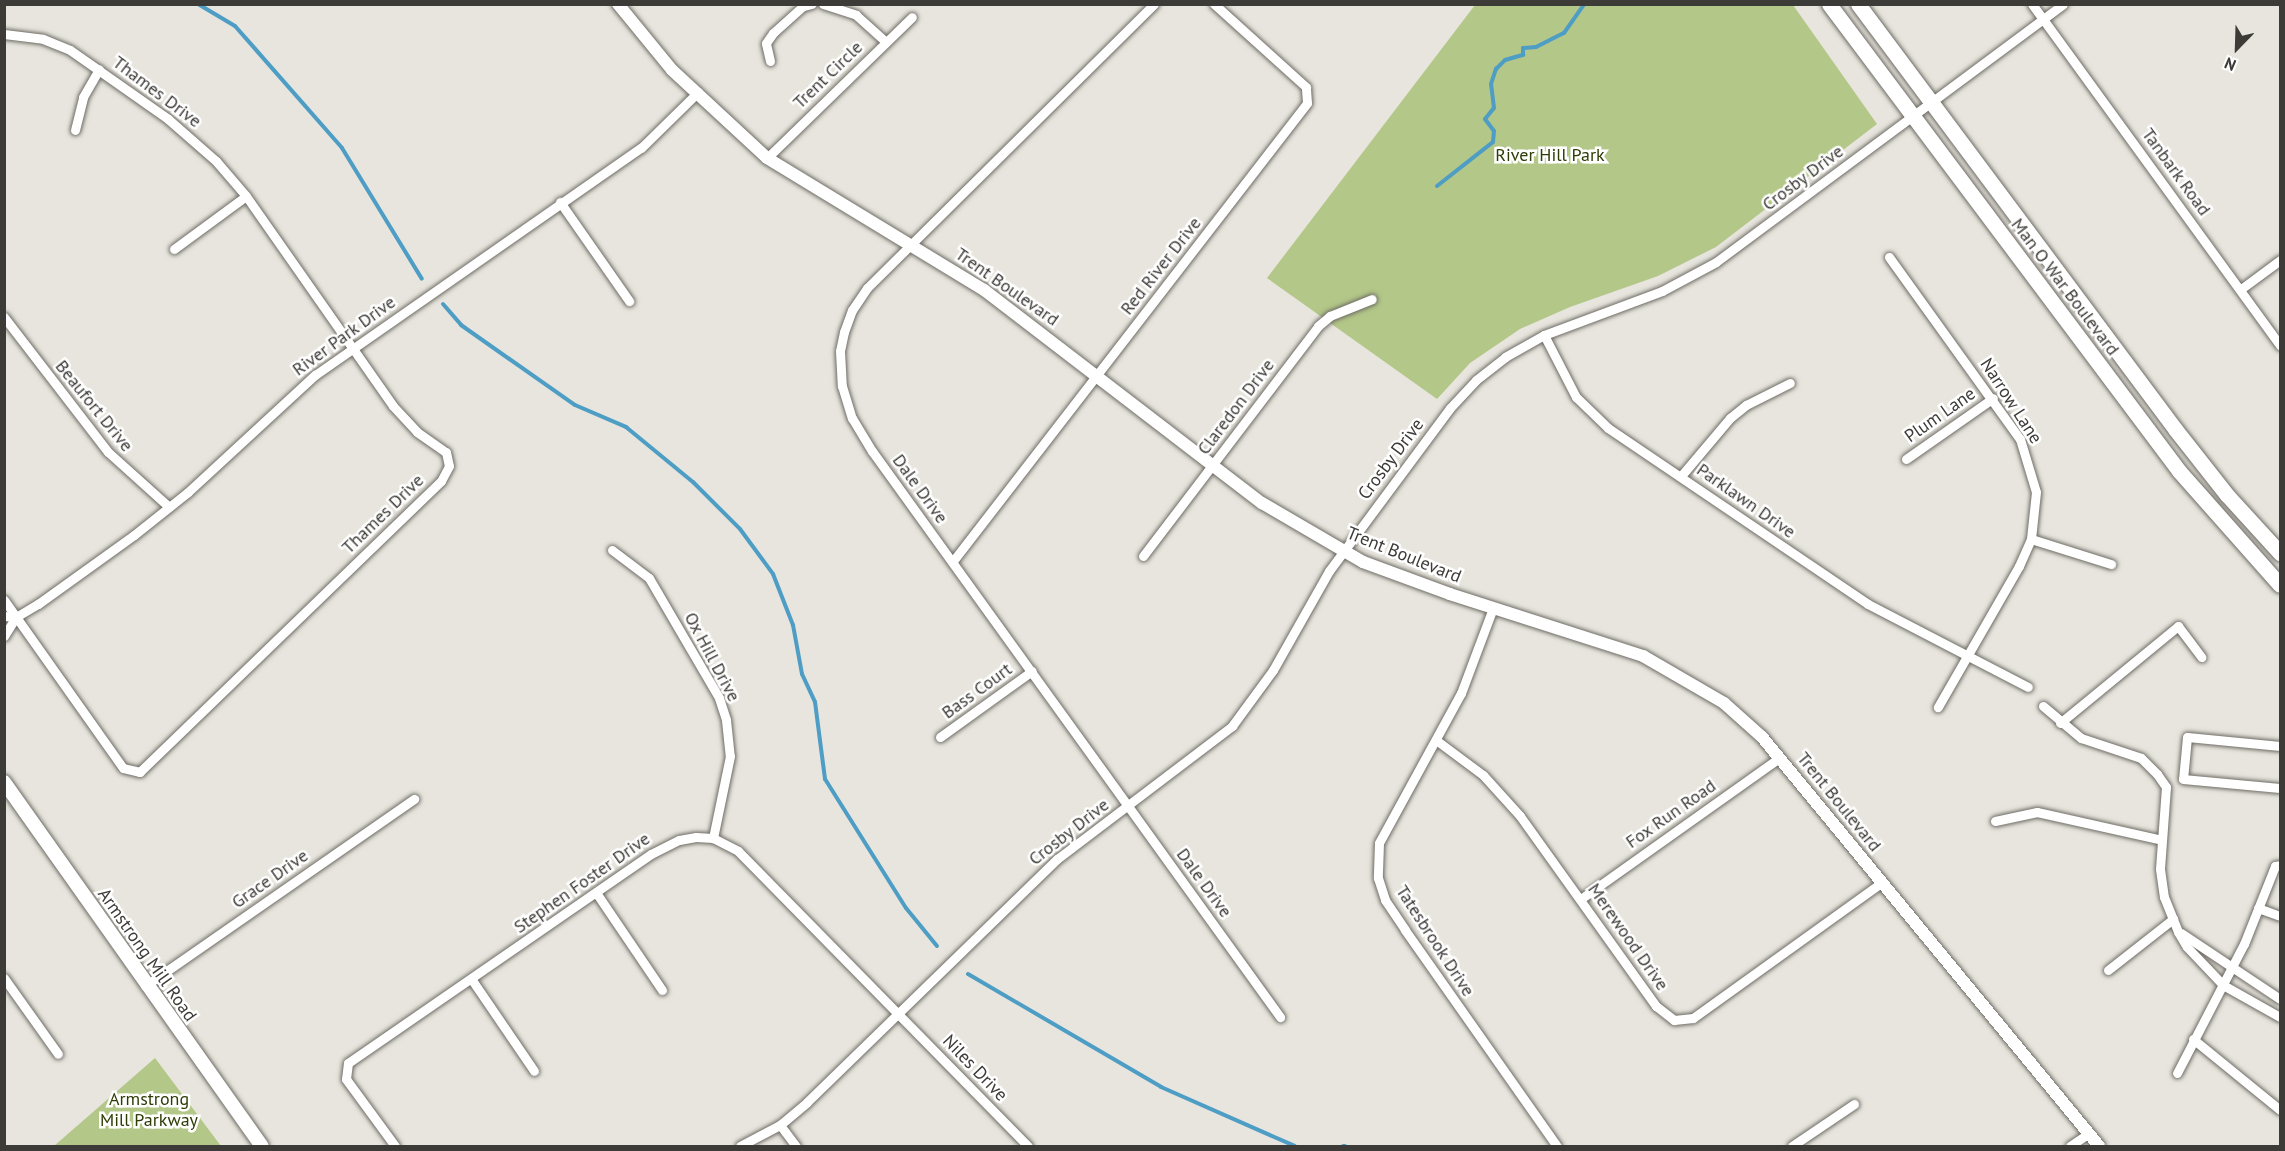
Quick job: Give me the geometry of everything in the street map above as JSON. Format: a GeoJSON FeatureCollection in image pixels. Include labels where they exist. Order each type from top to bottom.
{"type":"FeatureCollection","features":[{"type":"Feature","properties":{"kind":"main road","name":"Man O War Boulevard"},"geometry":{"type":"LineString","coordinates":[[1829,4],[2179,471],[2280,585]]}},
{"type":"Feature","properties":{"kind":"main road","name":"Man O War Boulevard"},"geometry":{"type":"LineString","coordinates":[[1858,4],[2175,429],[2227,495],[2280,553]]}},
{"type":"Feature","properties":{"kind":"main road","name":"Armstrong Mill Road"},"geometry":{"type":"LineString","coordinates":[[4,782],[146,986],[262,1146]]}},
{"type":"Feature","properties":{"kind":"street","name":"Trent Boulevard"},"geometry":{"type":"LineString","coordinates":[[618,4],[641,36],[767,158],[984,290],[1262,503],[1342,552],[1398,576],[1620,647],[1667,667],[1724,703],[1779,758],[2099,1146]]}},
{"type":"Feature","properties":{"kind":"street"},"geometry":{"type":"LineString","coordinates":[[770,61],[766,43],[773,33],[803,6],[813,4]]}},
{"type":"Feature","properties":{"kind":"street"},"geometry":{"type":"LineString","coordinates":[[823,4],[856,15],[886,42]]}},
{"type":"Feature","properties":{"kind":"street","name":"Dale Drive"},"geometry":{"type":"LineString","coordinates":[[1154,4],[908,244],[852,310],[840,351],[842,386],[852,417],[872,451],[1280,1017]]}},
{"type":"Feature","properties":{"kind":"street","name":"Red River Drive"},"geometry":{"type":"LineString","coordinates":[[953,561],[1307,103],[1306,87],[1214,4]]}},
{"type":"Feature","properties":{"kind":"street","name":"Tanbark Road"},"geometry":{"type":"LineString","coordinates":[[2032,4],[2280,345]]}},
{"type":"Feature","properties":{"kind":"street","name":"Crosby Drive"},"geometry":{"type":"LineString","coordinates":[[740,1146],[780,1125],[1057,859],[1207,749],[1242,716],[1342,552],[1464,392],[1505,357],[1544,335],[1695,275],[1933,104],[2063,4]]}},
{"type":"Feature","properties":{"kind":"street","name":"Trent Circle"},"geometry":{"type":"LineString","coordinates":[[767,158],[912,17]]}},
{"type":"Feature","properties":{"kind":"street","name":"Thames Drive"},"geometry":{"type":"LineString","coordinates":[[4,34],[56,43],[99,69],[194,141],[246,196],[352,349],[405,420],[446,452],[447,473],[145,769],[134,773],[123,768],[4,600]]}},
{"type":"Feature","properties":{"kind":"street"},"geometry":{"type":"LineString","coordinates":[[75,130],[83,97],[99,69]]}},
{"type":"Feature","properties":{"kind":"street","name":"River Park Drive"},"geometry":{"type":"LineString","coordinates":[[4,636],[16,617],[57,592],[169,507],[283,402],[352,349],[560,202],[641,148],[698,92]]}},
{"type":"Feature","properties":{"kind":"street"},"geometry":{"type":"LineString","coordinates":[[174,249],[246,196]]}},
{"type":"Feature","properties":{"kind":"street"},"geometry":{"type":"LineString","coordinates":[[560,202],[629,302]]}},
{"type":"Feature","properties":{"kind":"street","name":"Narrow Lane"},"geometry":{"type":"LineString","coordinates":[[1889,257],[2020,439],[2031,466],[2036,492],[2031,539],[1938,707]]}},
{"type":"Feature","properties":{"kind":"street"},"geometry":{"type":"LineString","coordinates":[[2241,289],[2280,260]]}},
{"type":"Feature","properties":{"kind":"street","name":"Claredon Drive"},"geometry":{"type":"LineString","coordinates":[[1143,556],[1318,326],[1330,316],[1372,299]]}},
{"type":"Feature","properties":{"kind":"street","name":"Beaufort Drive"},"geometry":{"type":"LineString","coordinates":[[4,317],[108,452],[169,507]]}},
{"type":"Feature","properties":{"kind":"street","name":"Parklawn Drive"},"geometry":{"type":"LineString","coordinates":[[1544,335],[1564,379],[1591,413],[1868,604],[2028,687]]}},
{"type":"Feature","properties":{"kind":"street"},"geometry":{"type":"LineString","coordinates":[[1681,476],[1730,418],[1746,405],[1790,383]]}},
{"type":"Feature","properties":{"kind":"street","name":"Plum Lane"},"geometry":{"type":"LineString","coordinates":[[1906,459],[1992,398]]}},
{"type":"Feature","properties":{"kind":"street"},"geometry":{"type":"LineString","coordinates":[[2031,539],[2111,564]]}},
{"type":"Feature","properties":{"kind":"street","name":"Ox Hill Drive"},"geometry":{"type":"LineString","coordinates":[[612,550],[649,578],[719,698],[726,720],[730,756],[713,838]]}},
{"type":"Feature","properties":{"kind":"street","name":"Tatesbrook Drive"},"geometry":{"type":"LineString","coordinates":[[1493,608],[1461,693],[1379,843],[1378,878],[1385,900],[1405,930],[1557,1146]]}},
{"type":"Feature","properties":{"kind":"street"},"geometry":{"type":"LineString","coordinates":[[4,616],[16,617]]}},
{"type":"Feature","properties":{"kind":"street"},"geometry":{"type":"LineString","coordinates":[[2060,723],[2178,626],[2201,657]]}},
{"type":"Feature","properties":{"kind":"street","name":"Bass Court"},"geometry":{"type":"LineString","coordinates":[[940,737],[1032,671]]}},
{"type":"Feature","properties":{"kind":"street"},"geometry":{"type":"LineString","coordinates":[[2043,706],[2060,723],[2081,738],[2141,758],[2166,787],[2162,840],[2164,897],[2178,932],[2187,947],[2223,985],[2280,1017]]}},
{"type":"Feature","properties":{"kind":"street"},"geometry":{"type":"LineString","coordinates":[[2183,779],[2187,737],[2280,746]]}},
{"type":"Feature","properties":{"kind":"street","name":"Merewood Drive"},"geometry":{"type":"LineString","coordinates":[[1436,740],[1500,792],[1582,898],[1656,1006],[1674,1020],[1682,1021],[1693,1018],[1881,883]]}},
{"type":"Feature","properties":{"kind":"street","name":"Fox Run Road"},"geometry":{"type":"LineString","coordinates":[[1582,898],[1779,758]]}},
{"type":"Feature","properties":{"kind":"street"},"geometry":{"type":"LineString","coordinates":[[2166,787],[2183,779],[2280,788]]}},
{"type":"Feature","properties":{"kind":"street","name":"Grace Drive"},"geometry":{"type":"LineString","coordinates":[[146,986],[414,799]]}},
{"type":"Feature","properties":{"kind":"street"},"geometry":{"type":"LineString","coordinates":[[1995,821],[2037,812],[2162,840]]}},
{"type":"Feature","properties":{"kind":"street","name":"Stephen Foster Drive"},"geometry":{"type":"LineString","coordinates":[[395,1146],[346,1079],[348,1063],[665,846],[688,838],[713,838]]}},
{"type":"Feature","properties":{"kind":"street"},"geometry":{"type":"LineString","coordinates":[[713,838],[738,851],[898,1013]]}},
{"type":"Feature","properties":{"kind":"street"},"geometry":{"type":"LineString","coordinates":[[2177,1073],[2223,985],[2275,866],[2280,865]]}},
{"type":"Feature","properties":{"kind":"street"},"geometry":{"type":"LineString","coordinates":[[597,894],[662,990]]}},
{"type":"Feature","properties":{"kind":"street"},"geometry":{"type":"LineString","coordinates":[[2258,908],[2280,916]]}},
{"type":"Feature","properties":{"kind":"street"},"geometry":{"type":"LineString","coordinates":[[2108,970],[2173,919]]}},
{"type":"Feature","properties":{"kind":"street"},"geometry":{"type":"LineString","coordinates":[[2178,932],[2230,969],[2280,999]]}},
{"type":"Feature","properties":{"kind":"street"},"geometry":{"type":"LineString","coordinates":[[4,978],[58,1054]]}},
{"type":"Feature","properties":{"kind":"street"},"geometry":{"type":"LineString","coordinates":[[472,980],[534,1071]]}},
{"type":"Feature","properties":{"kind":"street","name":"Niles Drive"},"geometry":{"type":"LineString","coordinates":[[898,1013],[1028,1146]]}},
{"type":"Feature","properties":{"kind":"street"},"geometry":{"type":"LineString","coordinates":[[2193,1040],[2280,1110]]}},
{"type":"Feature","properties":{"kind":"street"},"geometry":{"type":"LineString","coordinates":[[1792,1146],[1854,1104]]}},
{"type":"Feature","properties":{"kind":"street"},"geometry":{"type":"LineString","coordinates":[[780,1125],[796,1146]]}},
{"type":"Feature","properties":{"kind":"street"},"geometry":{"type":"LineString","coordinates":[[2070,1146],[2089,1133]]}},
{"type":"Feature","properties":{"kind":"green space","name":"River Hill Park"},"geometry":{"type":"Polygon","coordinates":[[[1475,5],[1793,5],[1877,124],[1716,247],[1658,276],[1570,307],[1520,329],[1470,363],[1437,399],[1267,278],[1475,5]]]}},
{"type":"Feature","properties":{"kind":"green space","name":"Armstrong Mill Parkway"},"geometry":{"type":"Polygon","coordinates":[[[155,1058],[221,1146],[54,1146],[155,1058]]]}},
{"type":"Feature","properties":{"kind":"waterway"},"geometry":{"type":"LineString","coordinates":[[198,4],[235,26],[342,148],[422,279]]}},
{"type":"Feature","properties":{"kind":"waterway"},"geometry":{"type":"LineString","coordinates":[[1437,186],[1493,142],[1494,131],[1485,119],[1494,108],[1491,84],[1496,69],[1505,60],[1523,55],[1523,48],[1536,47],[1564,33],[1584,4]]}},
{"type":"Feature","properties":{"kind":"waterway"},"geometry":{"type":"LineString","coordinates":[[443,304],[461,325],[575,405],[626,427],[693,482],[740,529],[773,574],[793,625],[802,674],[815,702],[825,779],[906,908],[937,946]]}},
{"type":"Feature","properties":{"kind":"waterway"},"geometry":{"type":"LineString","coordinates":[[968,974],[1161,1087],[1295,1146]]}}]}
